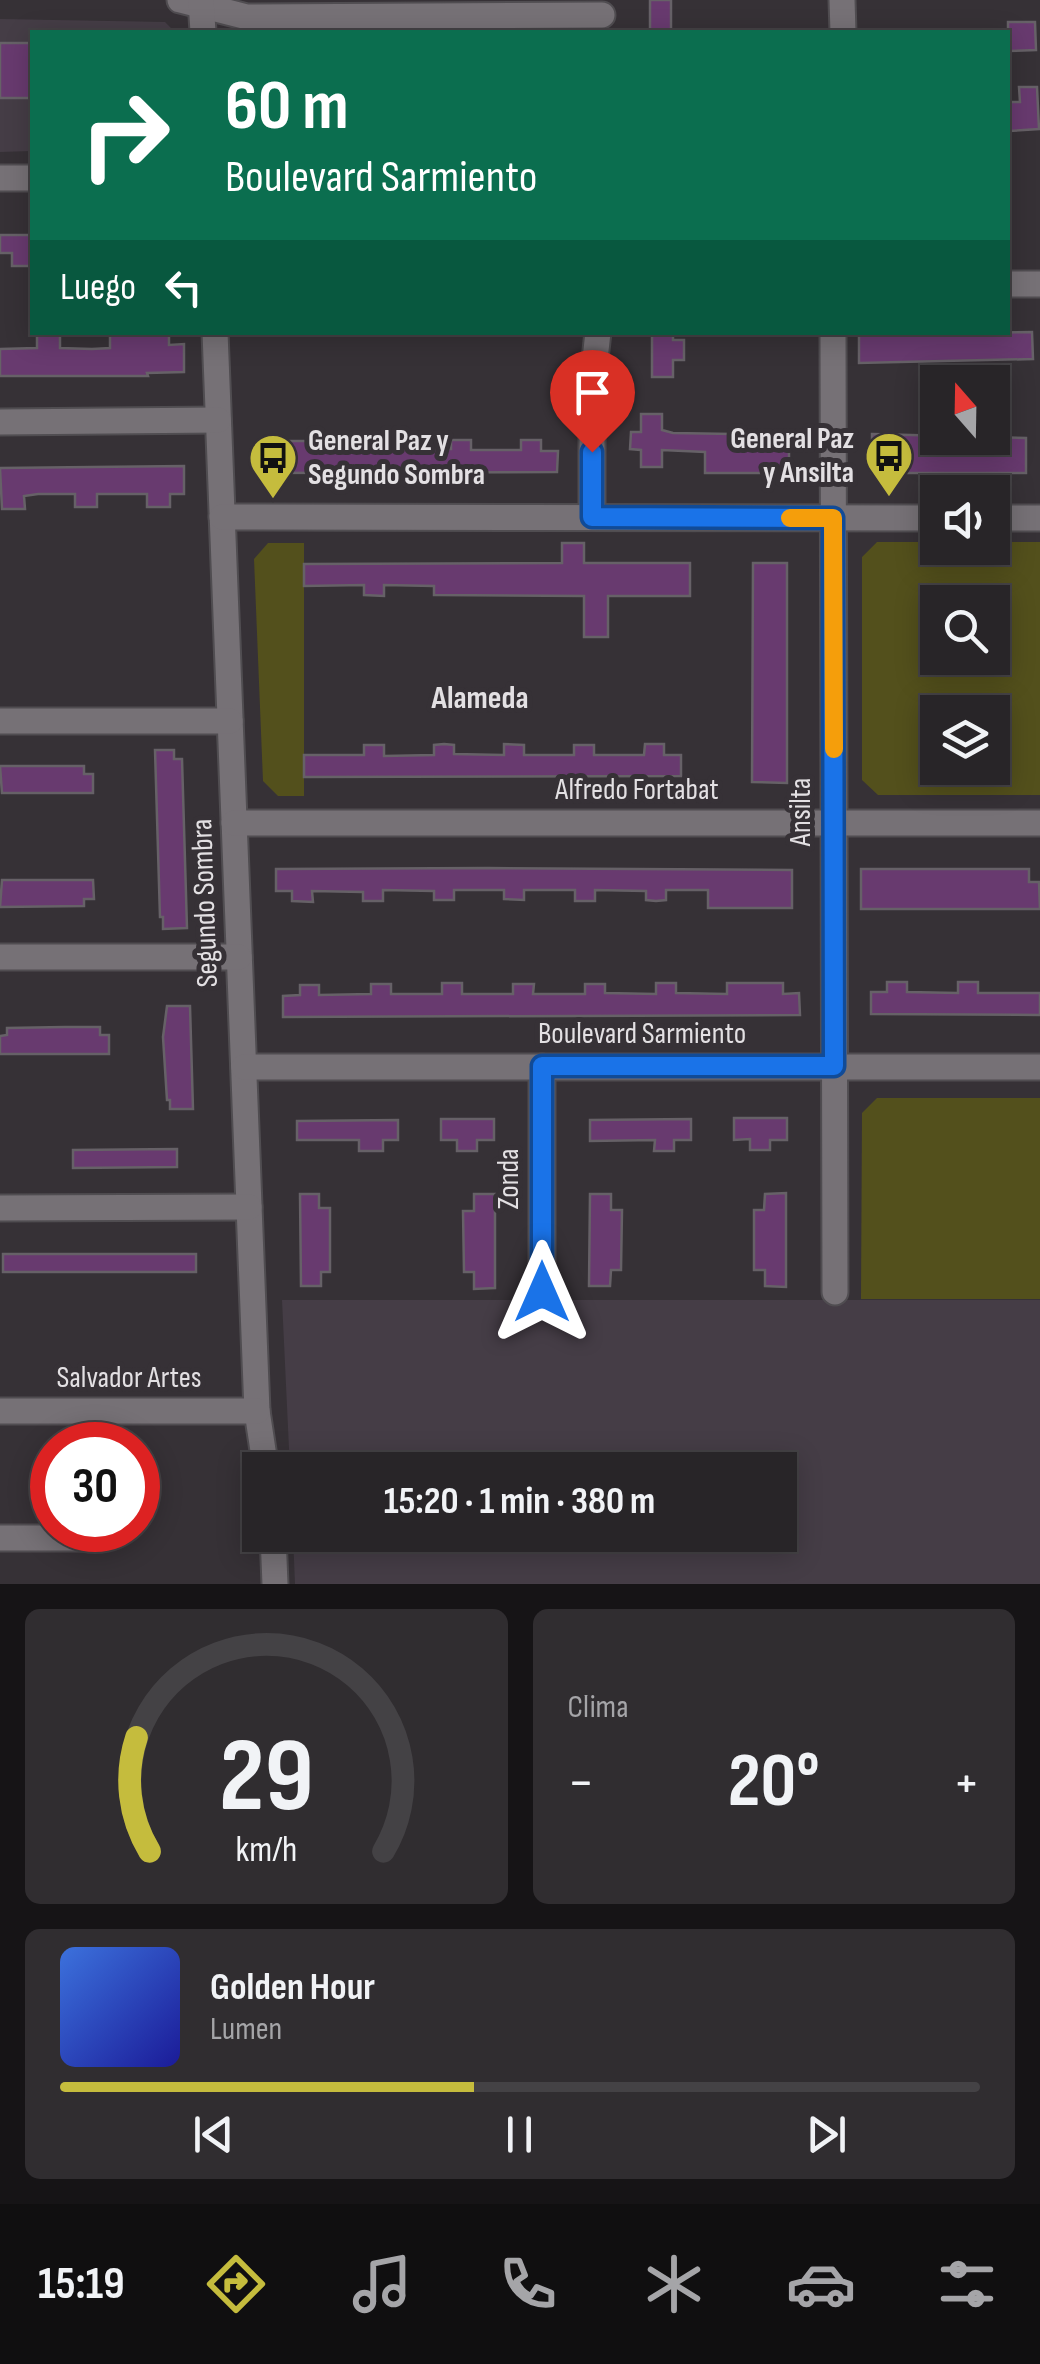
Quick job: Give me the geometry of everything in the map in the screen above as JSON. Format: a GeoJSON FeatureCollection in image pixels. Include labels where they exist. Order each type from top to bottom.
{"type":"FeatureCollection","features":[{"type":"Feature","properties":{"kind":"street"},"geometry":{"type":"LineString","coordinates":[[842,0],[843,30]]}},
{"type":"Feature","properties":{"kind":"street"},"geometry":{"type":"LineString","coordinates":[[194,2],[247,18],[602,16]]}},
{"type":"Feature","properties":{"kind":"street"},"geometry":{"type":"LineString","coordinates":[[194,2],[202,30]]}},
{"type":"Feature","properties":{"kind":"street"},"geometry":{"type":"LineString","coordinates":[[0,178],[30,178]]}},
{"type":"Feature","properties":{"kind":"street"},"geometry":{"type":"LineString","coordinates":[[1010,284],[1040,284]]}},
{"type":"Feature","properties":{"kind":"street","name":"Segundo Sombra"},"geometry":{"type":"LineString","coordinates":[[214,335],[257,1410],[263,1452]]}},
{"type":"Feature","properties":{"kind":"street"},"geometry":{"type":"LineString","coordinates":[[592,517],[592,387],[598,335]]}},
{"type":"Feature","properties":{"kind":"street","name":"Ansilta"},"geometry":{"type":"LineString","coordinates":[[833,335],[835,1292]]}},
{"type":"Feature","properties":{"kind":"street"},"geometry":{"type":"LineString","coordinates":[[0,422],[218,420]]}},
{"type":"Feature","properties":{"kind":"street"},"geometry":{"type":"LineString","coordinates":[[222,517],[920,518]]}},
{"type":"Feature","properties":{"kind":"street"},"geometry":{"type":"LineString","coordinates":[[1010,518],[1040,518]]}},
{"type":"Feature","properties":{"kind":"street"},"geometry":{"type":"LineString","coordinates":[[0,721],[230,721]]}},
{"type":"Feature","properties":{"kind":"street","name":"Alfredo Fortabat"},"geometry":{"type":"LineString","coordinates":[[234,822],[1040,823]]}},
{"type":"Feature","properties":{"kind":"street"},"geometry":{"type":"LineString","coordinates":[[0,957],[240,957]]}},
{"type":"Feature","properties":{"kind":"street","name":"Boulevard Sarmiento"},"geometry":{"type":"LineString","coordinates":[[244,1066],[1040,1066]]}},
{"type":"Feature","properties":{"kind":"street","name":"Zonda"},"geometry":{"type":"LineString","coordinates":[[542,1066],[542,1292]]}},
{"type":"Feature","properties":{"kind":"street"},"geometry":{"type":"LineString","coordinates":[[0,1208],[249,1208]]}},
{"type":"Feature","properties":{"kind":"street","name":"Salvador Artes"},"geometry":{"type":"LineString","coordinates":[[0,1411],[257,1410]]}},
{"type":"Feature","properties":{"kind":"street"},"geometry":{"type":"LineString","coordinates":[[0,1538],[30,1538]]}},
{"type":"Feature","properties":{"kind":"street"},"geometry":{"type":"LineString","coordinates":[[275,1552],[276,1584]]}},
{"type":"Feature","properties":{"kind":"shaded area"},"geometry":{"type":"Polygon","coordinates":[[[0,19],[165,22],[173,30],[30,30],[30,151],[0,152],[0,19]]]}},
{"type":"Feature","properties":{"kind":"shaded area"},"geometry":{"type":"Polygon","coordinates":[[[877,542],[920,542],[920,565],[1010,565],[1010,542],[1040,542],[1040,795],[878,795],[862,780],[862,557],[877,542]]]}},
{"type":"Feature","properties":{"kind":"shaded area"},"geometry":{"type":"Polygon","coordinates":[[[268,543],[304,543],[304,796],[278,796],[263,781],[254,559],[268,543]]]}},
{"type":"Feature","properties":{"kind":"shaded area"},"geometry":{"type":"Polygon","coordinates":[[[877,1098],[1040,1098],[1040,1299],[861,1299],[862,1113],[877,1098]]]}},
{"type":"Feature","properties":{"kind":"shaded area"},"geometry":{"type":"Polygon","coordinates":[[[282,1300],[1040,1300],[1040,1584],[295,1584],[294,1552],[797,1552],[797,1452],[289,1452],[282,1300]]]}},
{"type":"Feature","properties":{"kind":"building"},"geometry":{"type":"Polygon","coordinates":[[[650,0],[671,0],[671,30],[650,30],[650,0]]]}},
{"type":"Feature","properties":{"kind":"building"},"geometry":{"type":"Polygon","coordinates":[[[1008,22],[1035,22],[1036,50],[1010,51],[1008,22]]]}},
{"type":"Feature","properties":{"kind":"building"},"geometry":{"type":"Polygon","coordinates":[[[0,43],[30,43],[30,98],[0,98],[0,43]]]}},
{"type":"Feature","properties":{"kind":"building"},"geometry":{"type":"Polygon","coordinates":[[[1019,87],[1037,87],[1039,129],[1010,131],[1010,102],[1020,102],[1019,87]]]}},
{"type":"Feature","properties":{"kind":"building"},"geometry":{"type":"Polygon","coordinates":[[[0,235],[30,235],[30,266],[12,266],[12,253],[0,253],[0,235]]]}},
{"type":"Feature","properties":{"kind":"building"},"geometry":{"type":"Polygon","coordinates":[[[1032,332],[1033,359],[859,363],[859,335],[1032,332]]]}},
{"type":"Feature","properties":{"kind":"building"},"geometry":{"type":"Polygon","coordinates":[[[37,335],[60,335],[60,348],[92,349],[110,348],[110,335],[169,335],[169,345],[184,344],[184,372],[147,373],[148,376],[0,376],[0,349],[37,348],[37,335]]]}},
{"type":"Feature","properties":{"kind":"building"},"geometry":{"type":"Polygon","coordinates":[[[652,335],[673,335],[673,340],[684,340],[684,360],[673,360],[673,377],[652,377],[652,335]]]}},
{"type":"Feature","properties":{"kind":"building"},"geometry":{"type":"Polygon","coordinates":[[[641,414],[662,414],[662,430],[673,433],[789,435],[789,473],[705,473],[705,452],[662,450],[662,467],[641,467],[641,450],[630,449],[631,432],[641,432],[641,414]]]}},
{"type":"Feature","properties":{"kind":"building"},"geometry":{"type":"Polygon","coordinates":[[[872,434],[920,435],[920,455],[1010,455],[1010,438],[1026,438],[1026,473],[872,473],[872,434]]]}},
{"type":"Feature","properties":{"kind":"building"},"geometry":{"type":"Polygon","coordinates":[[[381,439],[401,439],[401,449],[451,449],[451,440],[471,440],[471,450],[521,450],[521,440],[541,440],[541,451],[558,451],[557,472],[259,473],[260,452],[276,452],[276,441],[334,441],[334,450],[381,450],[381,439]]]}},
{"type":"Feature","properties":{"kind":"building"},"geometry":{"type":"Polygon","coordinates":[[[184,466],[184,494],[170,494],[170,507],[147,507],[147,494],[97,494],[97,507],[75,507],[75,494],[38,494],[24,496],[25,509],[2,509],[0,468],[184,466]]]}},
{"type":"Feature","properties":{"kind":"building"},"geometry":{"type":"Polygon","coordinates":[[[562,543],[584,543],[584,563],[690,563],[690,596],[608,596],[608,637],[584,637],[584,596],[434,595],[434,586],[384,585],[384,596],[364,595],[364,585],[304,586],[304,564],[562,563],[562,543]]]}},
{"type":"Feature","properties":{"kind":"building"},"geometry":{"type":"Polygon","coordinates":[[[753,563],[787,563],[787,783],[752,782],[753,563]]]}},
{"type":"Feature","properties":{"kind":"building"},"geometry":{"type":"Polygon","coordinates":[[[504,744],[524,745],[524,755],[574,755],[574,745],[594,745],[594,755],[644,755],[645,744],[664,744],[664,755],[681,755],[681,776],[304,777],[304,755],[364,755],[364,745],[384,745],[384,756],[434,755],[434,745],[454,745],[454,754],[504,755],[504,744]]]}},
{"type":"Feature","properties":{"kind":"building"},"geometry":{"type":"Polygon","coordinates":[[[155,750],[174,750],[174,759],[182,759],[187,928],[163,929],[160,917],[155,750]]]}},
{"type":"Feature","properties":{"kind":"building"},"geometry":{"type":"Polygon","coordinates":[[[0,766],[84,766],[84,774],[93,774],[93,793],[2,793],[0,766]]]}},
{"type":"Feature","properties":{"kind":"building"},"geometry":{"type":"Polygon","coordinates":[[[276,869],[792,870],[792,908],[708,908],[708,890],[666,890],[666,900],[656,901],[646,900],[646,891],[595,890],[595,901],[575,901],[575,890],[524,890],[524,900],[504,899],[504,890],[454,890],[454,900],[434,900],[434,891],[383,890],[383,901],[363,901],[363,892],[312,891],[313,902],[292,901],[292,891],[276,891],[276,869]]]}},
{"type":"Feature","properties":{"kind":"building"},"geometry":{"type":"Polygon","coordinates":[[[861,869],[1029,869],[1029,882],[1039,882],[1040,909],[861,909],[861,869]]]}},
{"type":"Feature","properties":{"kind":"building"},"geometry":{"type":"Polygon","coordinates":[[[2,880],[93,880],[94,899],[84,899],[84,906],[0,907],[2,880]]]}},
{"type":"Feature","properties":{"kind":"building"},"geometry":{"type":"Polygon","coordinates":[[[887,982],[907,982],[907,992],[958,993],[958,982],[978,982],[978,993],[1040,993],[1040,1015],[871,1014],[871,992],[887,992],[887,982]]]}},
{"type":"Feature","properties":{"kind":"building"},"geometry":{"type":"Polygon","coordinates":[[[442,983],[462,983],[462,994],[513,994],[513,984],[534,984],[533,994],[585,994],[585,984],[605,984],[605,993],[656,994],[656,983],[676,983],[676,993],[727,994],[727,983],[783,983],[783,994],[799,993],[800,1015],[283,1017],[283,996],[300,995],[300,985],[319,985],[319,995],[371,994],[371,984],[391,984],[391,994],[442,994],[442,983]]]}},
{"type":"Feature","properties":{"kind":"building"},"geometry":{"type":"Polygon","coordinates":[[[167,1006],[190,1006],[193,1109],[170,1109],[167,1100],[163,1037],[167,1006]]]}},
{"type":"Feature","properties":{"kind":"building"},"geometry":{"type":"Polygon","coordinates":[[[100,1027],[100,1035],[109,1035],[109,1054],[0,1054],[0,1036],[7,1035],[7,1028],[100,1027]]]}},
{"type":"Feature","properties":{"kind":"building"},"geometry":{"type":"Polygon","coordinates":[[[734,1118],[787,1118],[787,1140],[770,1140],[770,1150],[750,1150],[750,1139],[734,1140],[734,1118]]]}},
{"type":"Feature","properties":{"kind":"building"},"geometry":{"type":"Polygon","coordinates":[[[441,1119],[494,1119],[494,1140],[477,1140],[477,1151],[457,1151],[457,1140],[441,1140],[441,1119]]]}},
{"type":"Feature","properties":{"kind":"building"},"geometry":{"type":"Polygon","coordinates":[[[691,1119],[691,1140],[674,1140],[674,1151],[654,1151],[655,1140],[590,1141],[590,1120],[691,1119]]]}},
{"type":"Feature","properties":{"kind":"building"},"geometry":{"type":"Polygon","coordinates":[[[398,1120],[398,1140],[383,1140],[383,1151],[359,1151],[359,1140],[297,1140],[297,1121],[398,1120]]]}},
{"type":"Feature","properties":{"kind":"building"},"geometry":{"type":"Polygon","coordinates":[[[177,1149],[177,1167],[73,1168],[73,1150],[177,1149]]]}},
{"type":"Feature","properties":{"kind":"building"},"geometry":{"type":"Polygon","coordinates":[[[786,1193],[786,1287],[765,1286],[765,1270],[754,1270],[754,1210],[764,1210],[765,1194],[786,1193]]]}},
{"type":"Feature","properties":{"kind":"building"},"geometry":{"type":"Polygon","coordinates":[[[300,1194],[319,1194],[319,1208],[330,1208],[330,1272],[321,1272],[321,1286],[301,1286],[300,1194]]]}},
{"type":"Feature","properties":{"kind":"building"},"geometry":{"type":"Polygon","coordinates":[[[474,1194],[495,1194],[495,1288],[474,1289],[474,1272],[464,1272],[463,1211],[474,1211],[474,1194]]]}},
{"type":"Feature","properties":{"kind":"building"},"geometry":{"type":"Polygon","coordinates":[[[590,1194],[611,1194],[611,1210],[622,1210],[621,1270],[611,1270],[610,1286],[589,1286],[590,1194]]]}},
{"type":"Feature","properties":{"kind":"building"},"geometry":{"type":"Polygon","coordinates":[[[3,1254],[196,1254],[196,1272],[3,1272],[3,1254]]]}},
{"type":"Feature","properties":{"kind":"slow traffic"},"geometry":{"type":"LineString","coordinates":[[790,518],[833,518],[834,749]]}},
{"type":"Feature","properties":{"kind":"place","name":"General Paz y Ansilta"},"geometry":{"type":"Point","coordinates":[889,498]}},
{"type":"Feature","properties":{"kind":"place","name":"General Paz y Segundo Sombra"},"geometry":{"type":"Point","coordinates":[273,500]}},
{"type":"Feature","properties":{"kind":"district","name":"Alameda"},"geometry":{"type":"Point","coordinates":[480,698]}},
{"type":"Feature","properties":{"kind":"route"},"geometry":{"type":"LineString","coordinates":[[542,1292],[542,1066],[834,1066],[833,518],[592,517],[592,452]]}}]}
